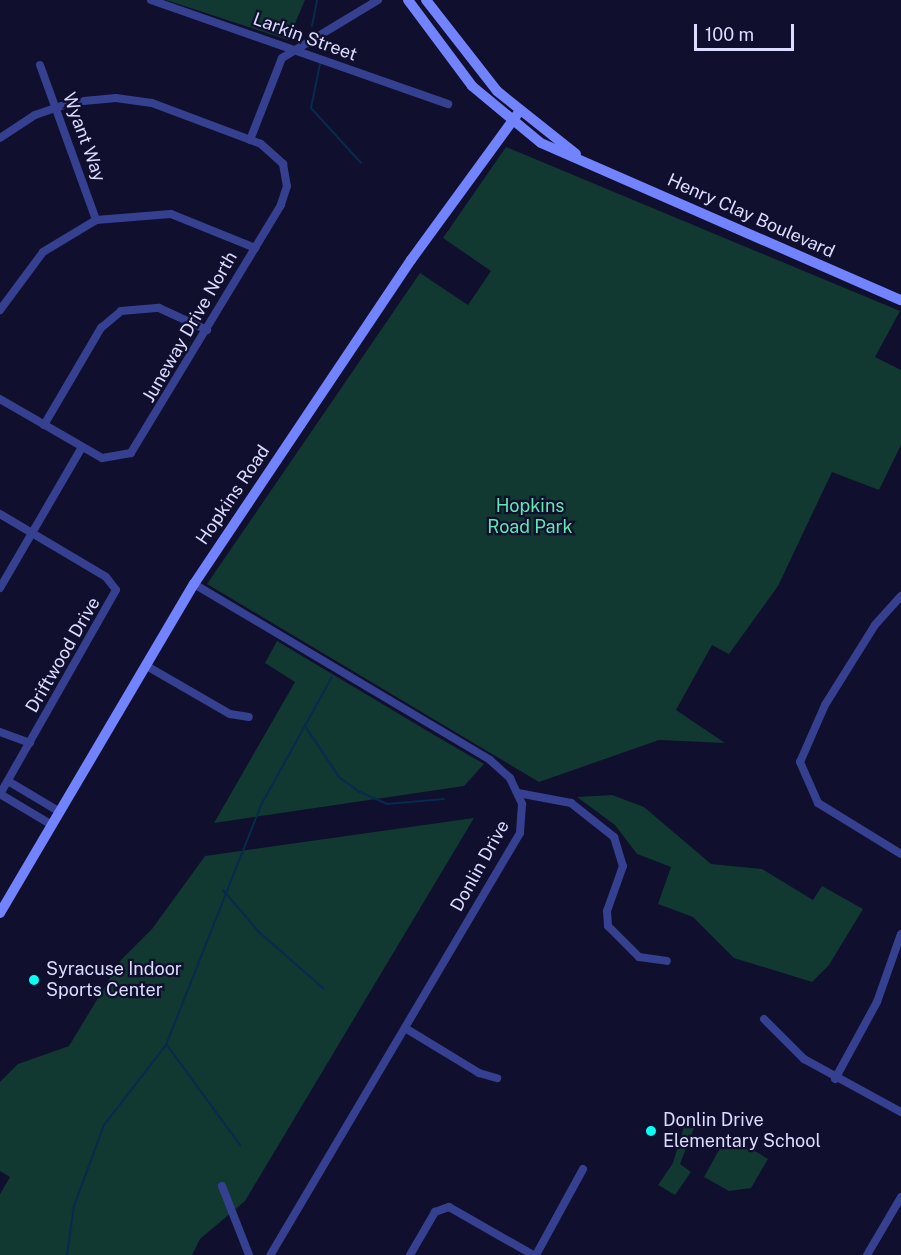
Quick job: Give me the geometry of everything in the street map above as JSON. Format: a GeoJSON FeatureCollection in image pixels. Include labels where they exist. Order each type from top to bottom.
{"type":"FeatureCollection","features":[{"type":"Feature","properties":{"kind":"street","name":"Larkin Street"},"geometry":{"type":"LineString","coordinates":[[151,0],[447,104]]}},
{"type":"Feature","properties":{"kind":"street"},"geometry":{"type":"LineString","coordinates":[[250,140],[278,65],[291,49],[378,0]]}},
{"type":"Feature","properties":{"kind":"street","name":"Henry Clay Boulevard"},"geometry":{"type":"LineString","coordinates":[[408,0],[454,67],[511,121],[541,143],[901,300]]}},
{"type":"Feature","properties":{"kind":"street"},"geometry":{"type":"LineString","coordinates":[[416,0],[441,21]]}},
{"type":"Feature","properties":{"kind":"street"},"geometry":{"type":"LineString","coordinates":[[426,0],[441,21]]}},
{"type":"Feature","properties":{"kind":"street","name":"Henry Clay Boulevard"},"geometry":{"type":"LineString","coordinates":[[441,21],[519,112],[588,163]]}},
{"type":"Feature","properties":{"kind":"street","name":"Wyant Way"},"geometry":{"type":"LineString","coordinates":[[40,65],[96,220]]}},
{"type":"Feature","properties":{"kind":"street","name":"Juneway Drive North"},"geometry":{"type":"LineString","coordinates":[[0,138],[55,107],[106,98],[152,103],[250,140],[283,164],[287,186],[255,248],[131,453],[112,459],[82,447],[0,399]]}},
{"type":"Feature","properties":{"kind":"street","name":"Hopkins Road"},"geometry":{"type":"LineString","coordinates":[[0,913],[194,584],[519,112]]}},
{"type":"Feature","properties":{"kind":"street"},"geometry":{"type":"LineString","coordinates":[[0,310],[43,252],[96,220],[171,214],[255,248]]}},
{"type":"Feature","properties":{"kind":"street"},"geometry":{"type":"LineString","coordinates":[[44,425],[100,328],[122,311],[159,308],[207,330]]}},
{"type":"Feature","properties":{"kind":"street"},"geometry":{"type":"LineString","coordinates":[[0,588],[82,447]]}},
{"type":"Feature","properties":{"kind":"street","name":"Driftwood Drive"},"geometry":{"type":"LineString","coordinates":[[0,514],[106,577],[116,590],[0,794]]}},
{"type":"Feature","properties":{"kind":"street"},"geometry":{"type":"LineString","coordinates":[[194,584],[490,760],[518,793],[556,796],[614,837],[623,866],[607,911],[608,926],[639,957],[667,962]]}},
{"type":"Feature","properties":{"kind":"street"},"geometry":{"type":"LineString","coordinates":[[901,596],[875,625],[825,705],[800,762],[808,792],[818,803],[901,854]]}},
{"type":"Feature","properties":{"kind":"street"},"geometry":{"type":"LineString","coordinates":[[145,665],[230,714],[249,717]]}},
{"type":"Feature","properties":{"kind":"street"},"geometry":{"type":"LineString","coordinates":[[0,732],[30,743]]}},
{"type":"Feature","properties":{"kind":"street"},"geometry":{"type":"LineString","coordinates":[[8,781],[60,812]]}},
{"type":"Feature","properties":{"kind":"street","name":"Donlin Drive"},"geometry":{"type":"LineString","coordinates":[[270,1255],[520,833],[518,793]]}},
{"type":"Feature","properties":{"kind":"street"},"geometry":{"type":"LineString","coordinates":[[0,794],[52,825]]}},
{"type":"Feature","properties":{"kind":"street"},"geometry":{"type":"LineString","coordinates":[[835,1078],[877,1002],[901,934]]}},
{"type":"Feature","properties":{"kind":"street"},"geometry":{"type":"LineString","coordinates":[[764,1019],[788,1048],[835,1078],[901,1112]]}},
{"type":"Feature","properties":{"kind":"street"},"geometry":{"type":"LineString","coordinates":[[405,1028],[479,1073],[497,1078]]}},
{"type":"Feature","properties":{"kind":"street"},"geometry":{"type":"LineString","coordinates":[[410,1255],[435,1212],[449,1207],[534,1255],[583,1169]]}},
{"type":"Feature","properties":{"kind":"street"},"geometry":{"type":"LineString","coordinates":[[222,1186],[249,1255]]}},
{"type":"Feature","properties":{"kind":"street"},"geometry":{"type":"LineString","coordinates":[[867,1255],[898,1209],[901,1197]]}},
{"type":"Feature","properties":{"kind":"green space"},"geometry":{"type":"Polygon","coordinates":[[[166,0],[305,0],[288,40],[166,0]]]}},
{"type":"Feature","properties":{"kind":"green space","name":"Hopkins Road Park"},"geometry":{"type":"Polygon","coordinates":[[[506,147],[900,311],[875,357],[901,370],[901,445],[879,490],[832,472],[778,586],[729,654],[712,645],[676,710],[725,743],[659,740],[539,782],[207,584],[420,273],[468,305],[491,271],[443,238],[506,147]]]}},
{"type":"Feature","properties":{"kind":"green space"},"geometry":{"type":"Polygon","coordinates":[[[277,641],[484,764],[464,786],[214,823],[295,682],[265,663],[277,641]]]}},
{"type":"Feature","properties":{"kind":"green space"},"geometry":{"type":"Polygon","coordinates":[[[612,795],[644,807],[711,864],[762,869],[813,900],[822,886],[863,909],[829,965],[812,982],[734,958],[693,917],[658,904],[671,867],[637,854],[615,825],[577,797],[612,795]]]}},
{"type":"Feature","properties":{"kind":"green space"},"geometry":{"type":"Polygon","coordinates":[[[474,818],[245,1201],[200,1239],[192,1255],[0,1255],[0,1194],[10,1177],[0,1171],[0,1082],[18,1064],[69,1046],[121,960],[152,929],[205,856],[474,818]]]}},
{"type":"Feature","properties":{"kind":"green space"},"geometry":{"type":"Polygon","coordinates":[[[685,1123],[694,1128],[680,1164],[691,1172],[675,1195],[658,1185],[673,1163],[685,1123]]]}},
{"type":"Feature","properties":{"kind":"green space"},"geometry":{"type":"Polygon","coordinates":[[[733,1138],[768,1159],[751,1188],[729,1191],[704,1177],[724,1141],[733,1138]]]}},
{"type":"Feature","properties":{"kind":"waterway"},"geometry":{"type":"LineString","coordinates":[[312,26],[317,0]]}},
{"type":"Feature","properties":{"kind":"waterway"},"geometry":{"type":"LineString","coordinates":[[320,64],[311,108],[361,163]]}},
{"type":"Feature","properties":{"kind":"waterway"},"geometry":{"type":"LineString","coordinates":[[67,1255],[74,1206],[104,1125],[166,1045],[261,805],[332,677]]}},
{"type":"Feature","properties":{"kind":"waterway"},"geometry":{"type":"LineString","coordinates":[[305,726],[339,777],[358,791],[387,804],[444,799]]}},
{"type":"Feature","properties":{"kind":"waterway"},"geometry":{"type":"LineString","coordinates":[[223,890],[259,932],[324,989]]}},
{"type":"Feature","properties":{"kind":"waterway"},"geometry":{"type":"LineString","coordinates":[[167,1045],[240,1145]]}},
{"type":"Feature","properties":{"kind":"place","name":"Syracuse Indoor Sports Center"},"geometry":{"type":"Point","coordinates":[34,980]}},
{"type":"Feature","properties":{"kind":"place","name":"Donlin Drive Elementary School"},"geometry":{"type":"Point","coordinates":[651,1131]}}]}
